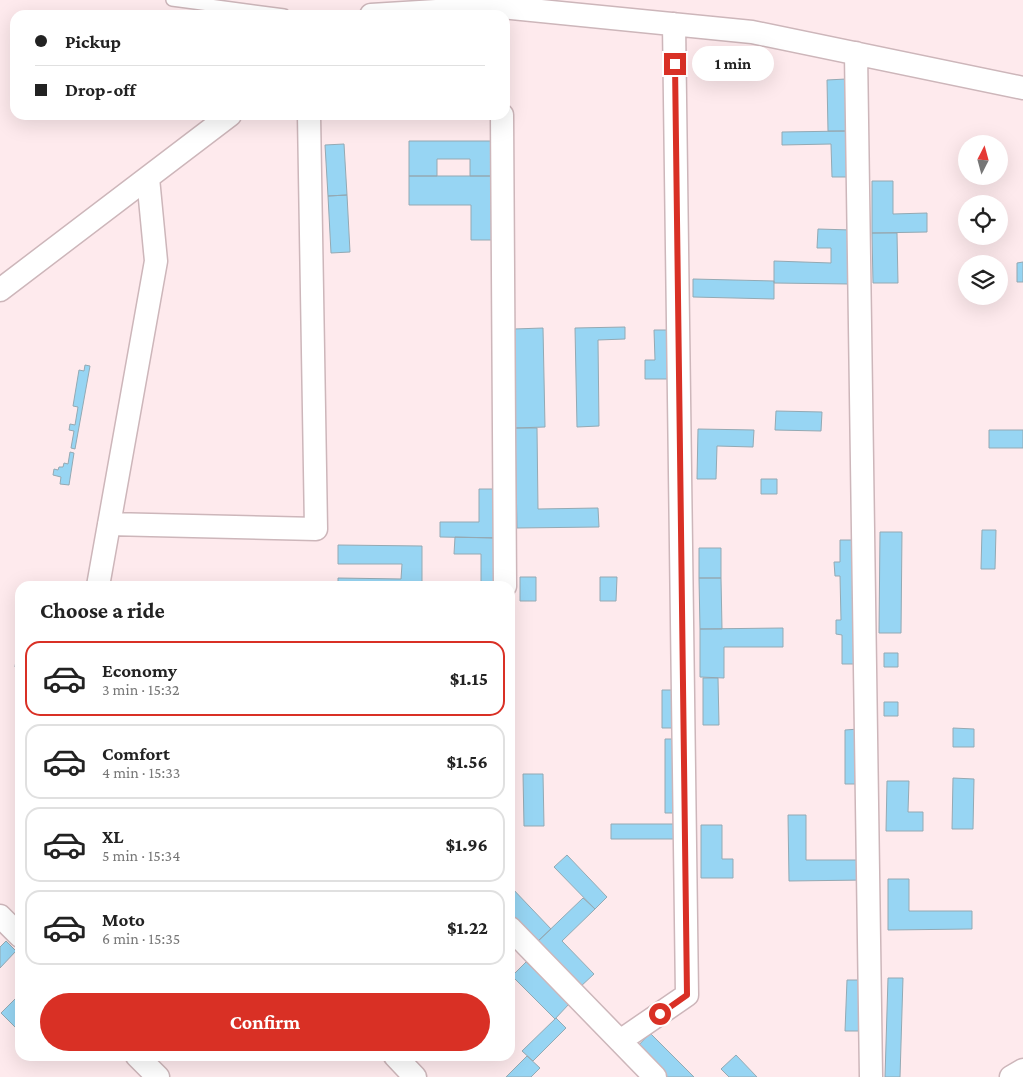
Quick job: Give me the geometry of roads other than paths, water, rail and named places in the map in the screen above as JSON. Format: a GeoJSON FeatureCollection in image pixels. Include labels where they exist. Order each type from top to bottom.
{"type":"FeatureCollection","features":[{"type":"Feature","properties":{"kind":"street"},"geometry":{"type":"LineString","coordinates":[[510,12],[752,32],[1023,88]]}},
{"type":"Feature","properties":{"kind":"street"},"geometry":{"type":"LineString","coordinates":[[620,1041],[687,995],[674,24]]}},
{"type":"Feature","properties":{"kind":"street"},"geometry":{"type":"LineString","coordinates":[[856,53],[871,1077]]}},
{"type":"Feature","properties":{"kind":"street"},"geometry":{"type":"LineString","coordinates":[[0,290],[223,120]]}},
{"type":"Feature","properties":{"kind":"street"},"geometry":{"type":"LineString","coordinates":[[109,524],[316,529],[309,120]]}},
{"type":"Feature","properties":{"kind":"street"},"geometry":{"type":"LineString","coordinates":[[502,120],[504,581]]}},
{"type":"Feature","properties":{"kind":"street"},"geometry":{"type":"LineString","coordinates":[[99,581],[156,261],[148,178]]}},
{"type":"Feature","properties":{"kind":"street"},"geometry":{"type":"LineString","coordinates":[[0,916],[15,931]]}},
{"type":"Feature","properties":{"kind":"street"},"geometry":{"type":"LineString","coordinates":[[515,933],[655,1077]]}},
{"type":"Feature","properties":{"kind":"street"},"geometry":{"type":"LineString","coordinates":[[143,1061],[158,1077]]}},
{"type":"Feature","properties":{"kind":"street"},"geometry":{"type":"LineString","coordinates":[[400,1061],[415,1077]]}},
{"type":"Feature","properties":{"kind":"street"},"geometry":{"type":"LineString","coordinates":[[1011,1077],[1023,1070]]}},
{"type":"Feature","properties":{"kind":"lane"},"geometry":{"type":"LineString","coordinates":[[172,0],[247,10]]}}]}
